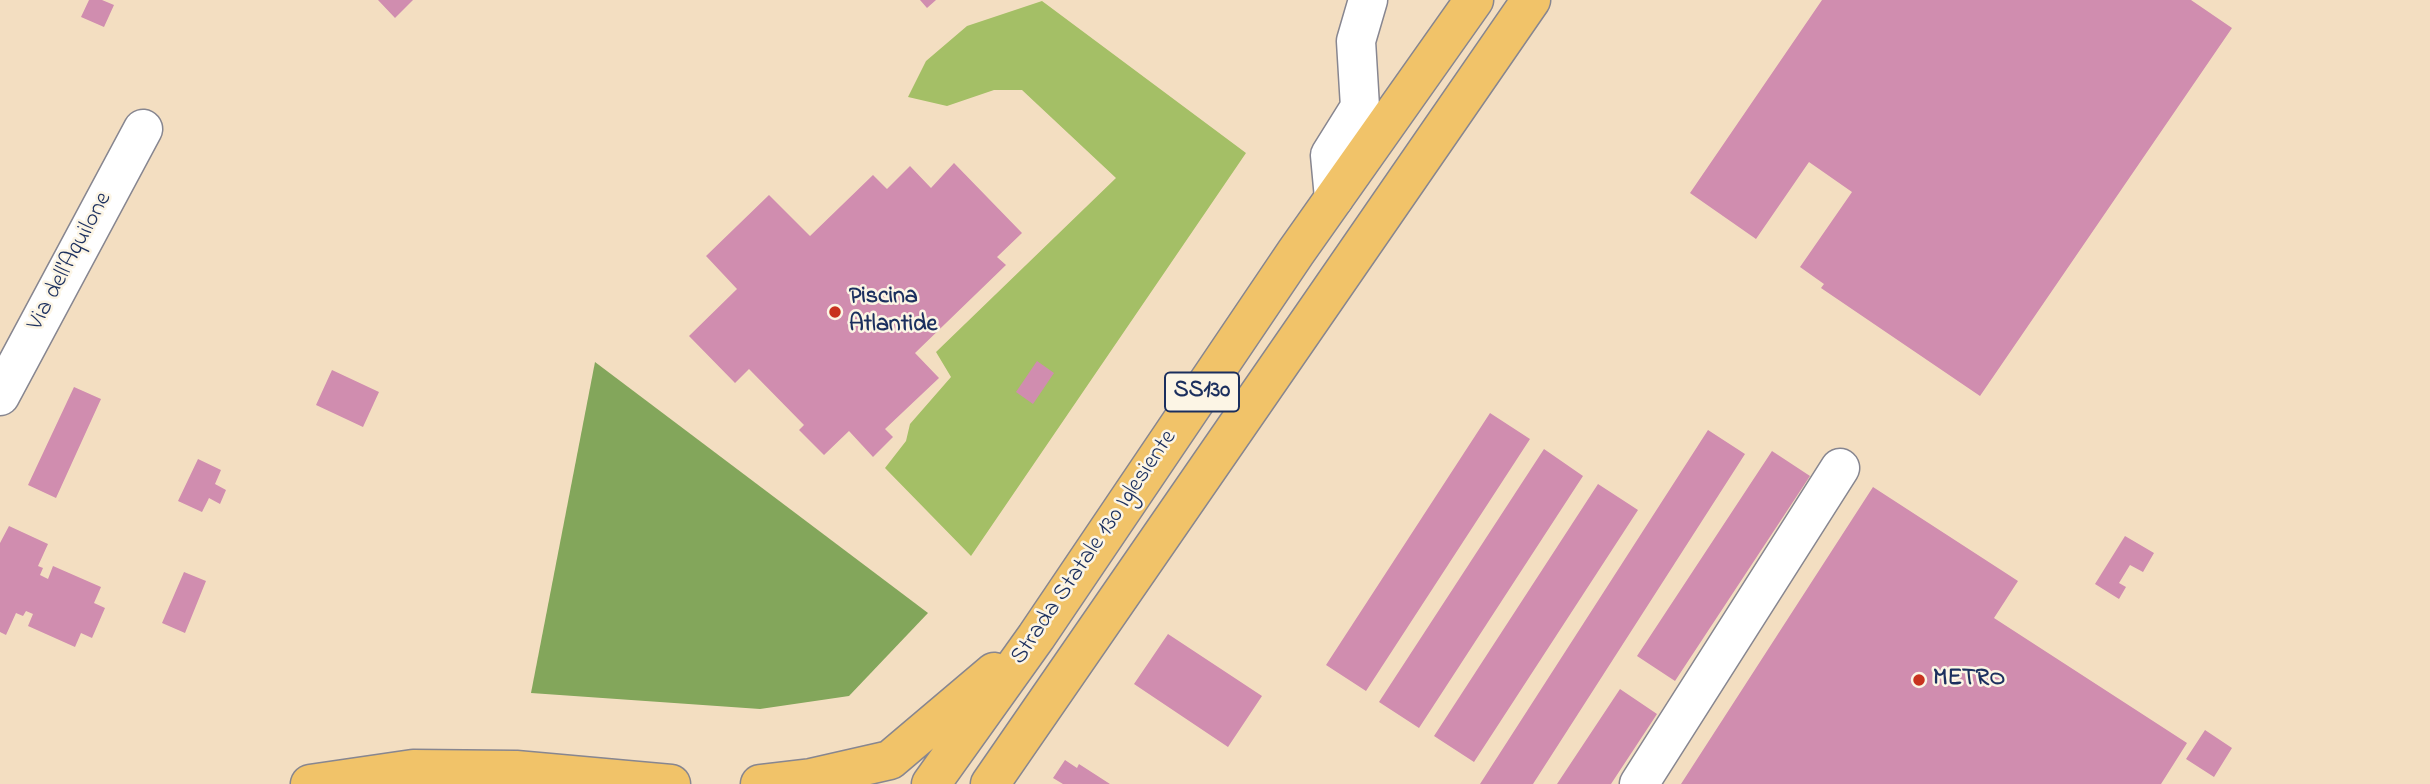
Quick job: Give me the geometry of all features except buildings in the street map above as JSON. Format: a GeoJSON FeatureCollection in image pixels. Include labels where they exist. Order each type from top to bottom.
{"type":"FeatureCollection","features":[{"type":"Feature","properties":{"kind":"highway","name":"Strada Statale 130 Iglesiente"},"geometry":{"type":"LineString","coordinates":[[931,784],[1036,637],[1334,198],[1474,0]]}},
{"type":"Feature","properties":{"kind":"highway","name":"Strada Statale 130 Iglesiente"},"geometry":{"type":"LineString","coordinates":[[990,784],[1531,0]]}},
{"type":"Feature","properties":{"kind":"highway"},"geometry":{"type":"LineString","coordinates":[[760,784],[811,778],[890,760],[1036,637]]}},
{"type":"Feature","properties":{"kind":"highway"},"geometry":{"type":"LineString","coordinates":[[310,784],[426,769],[516,769],[671,784]]}},
{"type":"Feature","properties":{"kind":"street"},"geometry":{"type":"LineString","coordinates":[[1334,198],[1330,155],[1360,107],[1356,41],[1368,0]]}},
{"type":"Feature","properties":{"kind":"street","name":"Via dell'Aquilone"},"geometry":{"type":"LineString","coordinates":[[0,396],[143,129]]}},
{"type":"Feature","properties":{"kind":"street"},"geometry":{"type":"LineString","coordinates":[[1639,784],[1840,468]]}},
{"type":"Feature","properties":{"kind":"green space"},"geometry":{"type":"Polygon","coordinates":[[[1042,1],[1246,153],[971,556],[885,468],[906,441],[910,424],[951,377],[936,352],[1116,178],[1022,90],[994,90],[947,106],[908,97],[926,61],[967,26],[1042,1]]]}},
{"type":"Feature","properties":{"kind":"green space"},"geometry":{"type":"Polygon","coordinates":[[[595,362],[928,613],[849,696],[760,709],[531,693],[595,362]]]}},
{"type":"Feature","properties":{"kind":"place","name":"Piscina Atlantide"},"geometry":{"type":"Point","coordinates":[835,312]}},
{"type":"Feature","properties":{"kind":"place","name":"METRO"},"geometry":{"type":"Point","coordinates":[1919,680]}}]}
